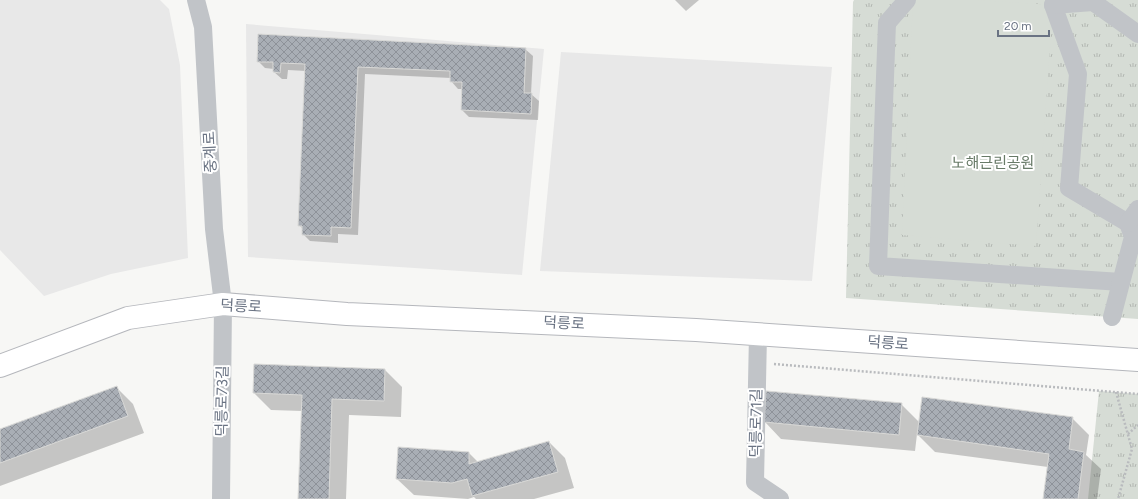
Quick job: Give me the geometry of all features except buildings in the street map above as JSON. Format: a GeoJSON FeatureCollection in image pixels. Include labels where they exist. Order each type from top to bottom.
{"type":"FeatureCollection","features":[{"type":"Feature","properties":{"kind":"main road","name":"덕릉로"},"geometry":{"type":"LineString","coordinates":[[0,366],[128,318],[223,304],[347,314],[758,334],[1138,360]]}},
{"type":"Feature","properties":{"kind":"street","name":"중계로"},"geometry":{"type":"LineString","coordinates":[[196,0],[203,27],[214,229],[223,304]]}},
{"type":"Feature","properties":{"kind":"street"},"geometry":{"type":"LineString","coordinates":[[906,0],[887,23],[878,266],[1122,282]]}},
{"type":"Feature","properties":{"kind":"street"},"geometry":{"type":"LineString","coordinates":[[1112,317],[1133,237],[1133,216],[1069,188],[1078,74],[1054,3],[1093,2],[1138,34]]}},
{"type":"Feature","properties":{"kind":"street","name":"덕릉로73길"},"geometry":{"type":"LineString","coordinates":[[221,499],[223,304]]}},
{"type":"Feature","properties":{"kind":"street","name":"덕릉로71길"},"geometry":{"type":"LineString","coordinates":[[758,334],[755,482],[780,499]]}},
{"type":"Feature","properties":{"kind":"path"},"geometry":{"type":"LineString","coordinates":[[757,363],[1138,394]]}},
{"type":"Feature","properties":{"kind":"path"},"geometry":{"type":"LineString","coordinates":[[1116,392],[1132,449],[1118,499]]}},
{"type":"Feature","properties":{"kind":"path"},"geometry":{"type":"LineString","coordinates":[[1128,434],[1138,425]]}},
{"type":"Feature","properties":{"kind":"shaded area"},"geometry":{"type":"Polygon","coordinates":[[[0,0],[160,0],[169,9],[180,65],[188,258],[111,274],[44,296],[0,250],[0,0]]]}},
{"type":"Feature","properties":{"kind":"shaded area"},"geometry":{"type":"Polygon","coordinates":[[[246,24],[544,49],[522,275],[248,257],[246,24]]]}},
{"type":"Feature","properties":{"kind":"shaded area"},"geometry":{"type":"Polygon","coordinates":[[[561,52],[832,67],[812,281],[540,271],[561,52]]]}},
{"type":"Feature","properties":{"kind":"green space","name":"노해근린공원"},"geometry":{"type":"Polygon","coordinates":[[[854,0],[1138,0],[1138,319],[846,298],[854,0]]]}},
{"type":"Feature","properties":{"kind":"green space"},"geometry":{"type":"Polygon","coordinates":[[[913,0],[976,0],[1053,5],[1036,246],[902,235],[913,0]]]}},
{"type":"Feature","properties":{"kind":"green space"},"geometry":{"type":"Polygon","coordinates":[[[1099,391],[1138,394],[1138,499],[1088,499],[1099,391]]]}}]}
